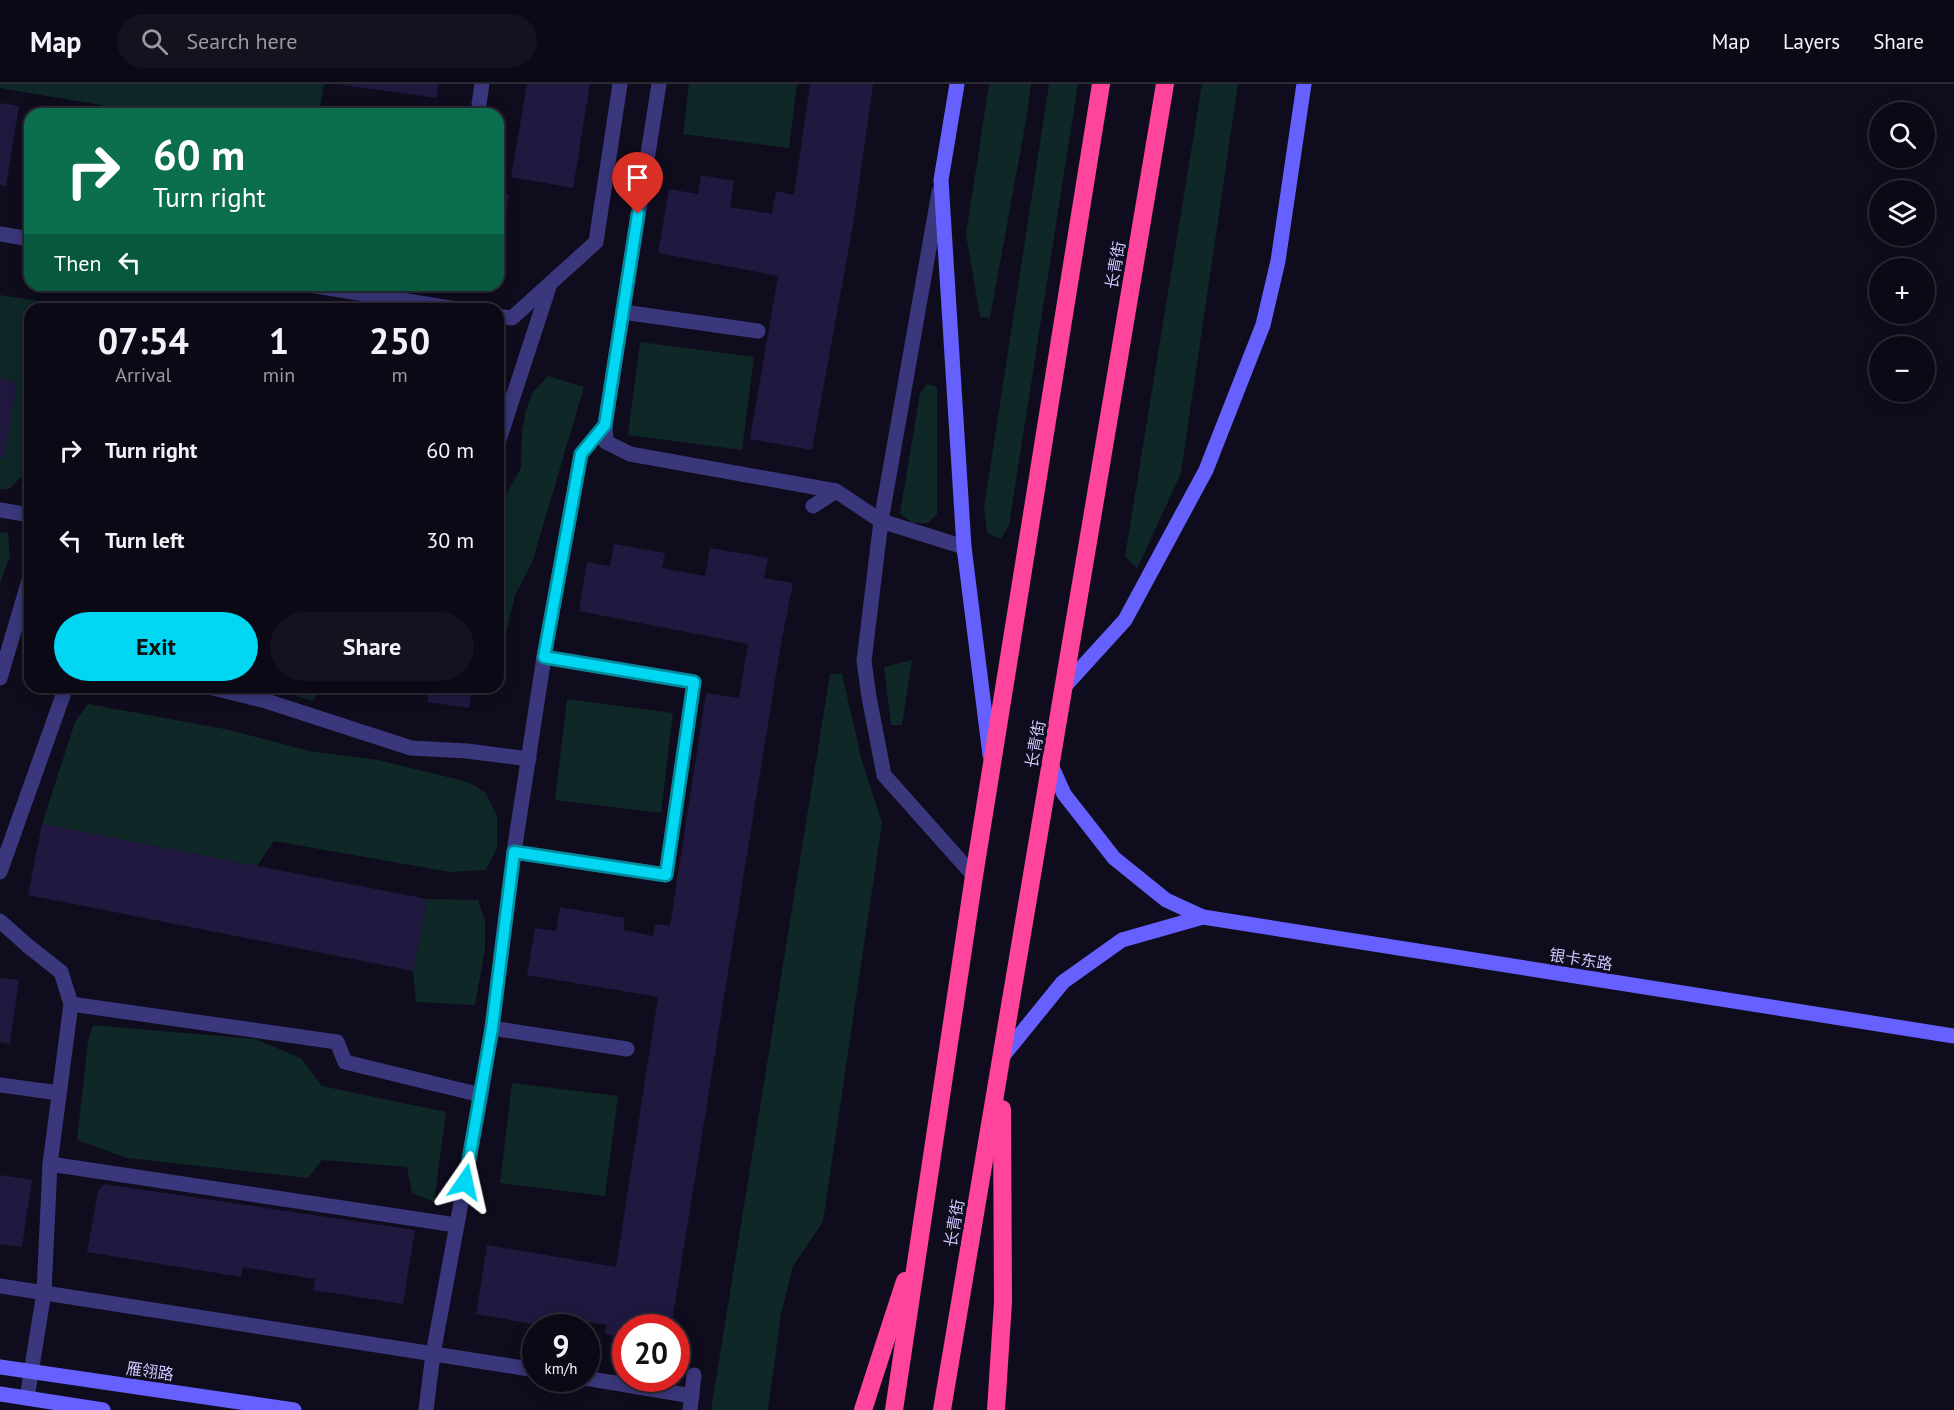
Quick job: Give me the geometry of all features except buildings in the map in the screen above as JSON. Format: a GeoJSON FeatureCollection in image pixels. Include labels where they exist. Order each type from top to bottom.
{"type":"FeatureCollection","features":[{"type":"Feature","properties":{"kind":"highway","name":"长青街"},"geometry":{"type":"LineString","coordinates":[[894,1410],[991,766],[1101,84]]}},
{"type":"Feature","properties":{"kind":"highway","name":"长青街"},"geometry":{"type":"LineString","coordinates":[[942,1410],[1165,84]]}},
{"type":"Feature","properties":{"kind":"highway"},"geometry":{"type":"LineString","coordinates":[[996,1410],[1003,1302],[1002,1057]]}},
{"type":"Feature","properties":{"kind":"highway"},"geometry":{"type":"LineString","coordinates":[[863,1410],[921,1230]]}},
{"type":"Feature","properties":{"kind":"street"},"geometry":{"type":"LineString","coordinates":[[957,84],[941,180],[963,547],[991,766]]}},
{"type":"Feature","properties":{"kind":"street"},"geometry":{"type":"LineString","coordinates":[[1064,687],[1125,620],[1211,459],[1263,325],[1278,261],[1304,84]]}},
{"type":"Feature","properties":{"kind":"street"},"geometry":{"type":"LineString","coordinates":[[1051,765],[1064,794],[1114,858],[1166,900],[1203,917]]}},
{"type":"Feature","properties":{"kind":"street"},"geometry":{"type":"LineString","coordinates":[[1002,1057],[1063,982],[1122,940],[1203,917]]}},
{"type":"Feature","properties":{"kind":"street","name":"银卡东路"},"geometry":{"type":"LineString","coordinates":[[1203,917],[1954,1036]]}},
{"type":"Feature","properties":{"kind":"street","name":"雁翎路"},"geometry":{"type":"LineString","coordinates":[[0,1367],[294,1410]]}},
{"type":"Feature","properties":{"kind":"street"},"geometry":{"type":"LineString","coordinates":[[0,1394],[103,1410]]}},
{"type":"Feature","properties":{"kind":"lane"},"geometry":{"type":"LineString","coordinates":[[479,104],[482,84]]}},
{"type":"Feature","properties":{"kind":"lane"},"geometry":{"type":"LineString","coordinates":[[504,317],[512,318],[596,242],[620,84]]}},
{"type":"Feature","properties":{"kind":"lane"},"geometry":{"type":"LineString","coordinates":[[659,84],[605,425],[606,442],[630,454],[836,491],[881,521],[963,547]]}},
{"type":"Feature","properties":{"kind":"lane"},"geometry":{"type":"LineString","coordinates":[[941,180],[881,521],[864,662],[884,776],[974,876]]}},
{"type":"Feature","properties":{"kind":"lane"},"geometry":{"type":"LineString","coordinates":[[0,234],[24,238]]}},
{"type":"Feature","properties":{"kind":"lane"},"geometry":{"type":"LineString","coordinates":[[504,425],[550,284]]}},
{"type":"Feature","properties":{"kind":"lane"},"geometry":{"type":"LineString","coordinates":[[346,291],[420,303]]}},
{"type":"Feature","properties":{"kind":"lane"},"geometry":{"type":"LineString","coordinates":[[623,312],[758,331]]}},
{"type":"Feature","properties":{"kind":"lane"},"geometry":{"type":"LineString","coordinates":[[426,1410],[433,1354],[492,1028],[514,852],[544,657],[581,454],[605,425]]}},
{"type":"Feature","properties":{"kind":"lane"},"geometry":{"type":"LineString","coordinates":[[813,507],[836,491]]}},
{"type":"Feature","properties":{"kind":"lane"},"geometry":{"type":"LineString","coordinates":[[0,510],[24,514]]}},
{"type":"Feature","properties":{"kind":"lane"},"geometry":{"type":"LineString","coordinates":[[0,678],[24,597]]}},
{"type":"Feature","properties":{"kind":"lane"},"geometry":{"type":"LineString","coordinates":[[514,852],[666,875],[694,682],[544,657]]}},
{"type":"Feature","properties":{"kind":"lane"},"geometry":{"type":"LineString","coordinates":[[0,872],[64,693]]}},
{"type":"Feature","properties":{"kind":"lane"},"geometry":{"type":"LineString","coordinates":[[233,693],[266,701],[411,748],[467,751],[529,759]]}},
{"type":"Feature","properties":{"kind":"lane"},"geometry":{"type":"LineString","coordinates":[[0,921],[61,972],[71,1004],[50,1164],[44,1292],[27,1398]]}},
{"type":"Feature","properties":{"kind":"lane"},"geometry":{"type":"LineString","coordinates":[[71,1004],[337,1042],[345,1062],[481,1095]]}},
{"type":"Feature","properties":{"kind":"lane"},"geometry":{"type":"LineString","coordinates":[[492,1028],[627,1049]]}},
{"type":"Feature","properties":{"kind":"lane"},"geometry":{"type":"LineString","coordinates":[[0,1085],[59,1093]]}},
{"type":"Feature","properties":{"kind":"lane"},"geometry":{"type":"LineString","coordinates":[[50,1164],[456,1225]]}},
{"type":"Feature","properties":{"kind":"lane"},"geometry":{"type":"LineString","coordinates":[[0,1286],[522,1368]]}},
{"type":"Feature","properties":{"kind":"lane"},"geometry":{"type":"LineString","coordinates":[[600,1382],[691,1403],[694,1375]]}},
{"type":"Feature","properties":{"kind":"green space"},"geometry":{"type":"Polygon","coordinates":[[[0,84],[324,84],[320,108],[118,108],[0,88],[0,84]]]}},
{"type":"Feature","properties":{"kind":"green space"},"geometry":{"type":"Polygon","coordinates":[[[689,84],[797,84],[789,148],[683,134],[689,84]]]}},
{"type":"Feature","properties":{"kind":"green space"},"geometry":{"type":"Polygon","coordinates":[[[989,84],[1031,84],[990,318],[980,317],[966,234],[989,84]]]}},
{"type":"Feature","properties":{"kind":"green space"},"geometry":{"type":"Polygon","coordinates":[[[1049,84],[1078,84],[1009,525],[1001,539],[987,533],[984,508],[1049,84]]]}},
{"type":"Feature","properties":{"kind":"green space"},"geometry":{"type":"Polygon","coordinates":[[[1202,84],[1238,84],[1181,473],[1137,569],[1125,556],[1202,84]]]}},
{"type":"Feature","properties":{"kind":"green space"},"geometry":{"type":"Polygon","coordinates":[[[0,295],[51,303],[24,303],[24,474],[9,489],[0,489],[0,458],[4,458],[16,382],[0,379],[0,295]]]}},
{"type":"Feature","properties":{"kind":"green space"},"geometry":{"type":"Polygon","coordinates":[[[640,342],[754,357],[742,450],[628,435],[640,342]]]}},
{"type":"Feature","properties":{"kind":"green space"},"geometry":{"type":"Polygon","coordinates":[[[548,376],[584,387],[532,563],[515,595],[504,643],[504,498],[521,468],[522,432],[526,410],[533,392],[548,376]]]}},
{"type":"Feature","properties":{"kind":"green space"},"geometry":{"type":"Polygon","coordinates":[[[927,384],[937,387],[937,514],[928,523],[912,523],[900,513],[920,393],[927,384]]]}},
{"type":"Feature","properties":{"kind":"green space"},"geometry":{"type":"Polygon","coordinates":[[[0,532],[8,533],[10,556],[0,583],[0,532]]]}},
{"type":"Feature","properties":{"kind":"green space"},"geometry":{"type":"Polygon","coordinates":[[[912,660],[902,725],[891,725],[884,667],[912,660]]]}},
{"type":"Feature","properties":{"kind":"green space"},"geometry":{"type":"Polygon","coordinates":[[[830,674],[842,674],[862,761],[882,823],[823,1222],[793,1266],[781,1314],[768,1410],[711,1410],[830,674]]]}},
{"type":"Feature","properties":{"kind":"green space"},"geometry":{"type":"Polygon","coordinates":[[[288,693],[318,693],[313,701],[288,693]]]}},
{"type":"Feature","properties":{"kind":"green space"},"geometry":{"type":"Polygon","coordinates":[[[567,699],[673,713],[661,813],[555,800],[567,699]]]}},
{"type":"Feature","properties":{"kind":"green space"},"geometry":{"type":"Polygon","coordinates":[[[88,704],[230,730],[309,751],[378,760],[468,782],[485,792],[497,815],[497,848],[486,870],[450,872],[274,841],[257,866],[42,824],[75,722],[88,704]]]}},
{"type":"Feature","properties":{"kind":"green space"},"geometry":{"type":"Polygon","coordinates":[[[427,899],[478,900],[485,921],[485,949],[475,1005],[416,1002],[413,971],[427,899]]]}},
{"type":"Feature","properties":{"kind":"green space"},"geometry":{"type":"Polygon","coordinates":[[[93,1025],[255,1039],[301,1058],[322,1086],[446,1112],[434,1202],[412,1193],[407,1167],[322,1160],[308,1178],[127,1158],[77,1140],[88,1041],[93,1025]]]}},
{"type":"Feature","properties":{"kind":"green space"},"geometry":{"type":"Polygon","coordinates":[[[512,1083],[618,1096],[605,1196],[500,1183],[512,1083]]]}},
{"type":"Feature","properties":{"kind":"route"},"geometry":{"type":"LineString","coordinates":[[465,1182],[492,1028],[514,852],[666,875],[694,682],[544,657],[581,454],[605,425],[638,214]]}}]}
